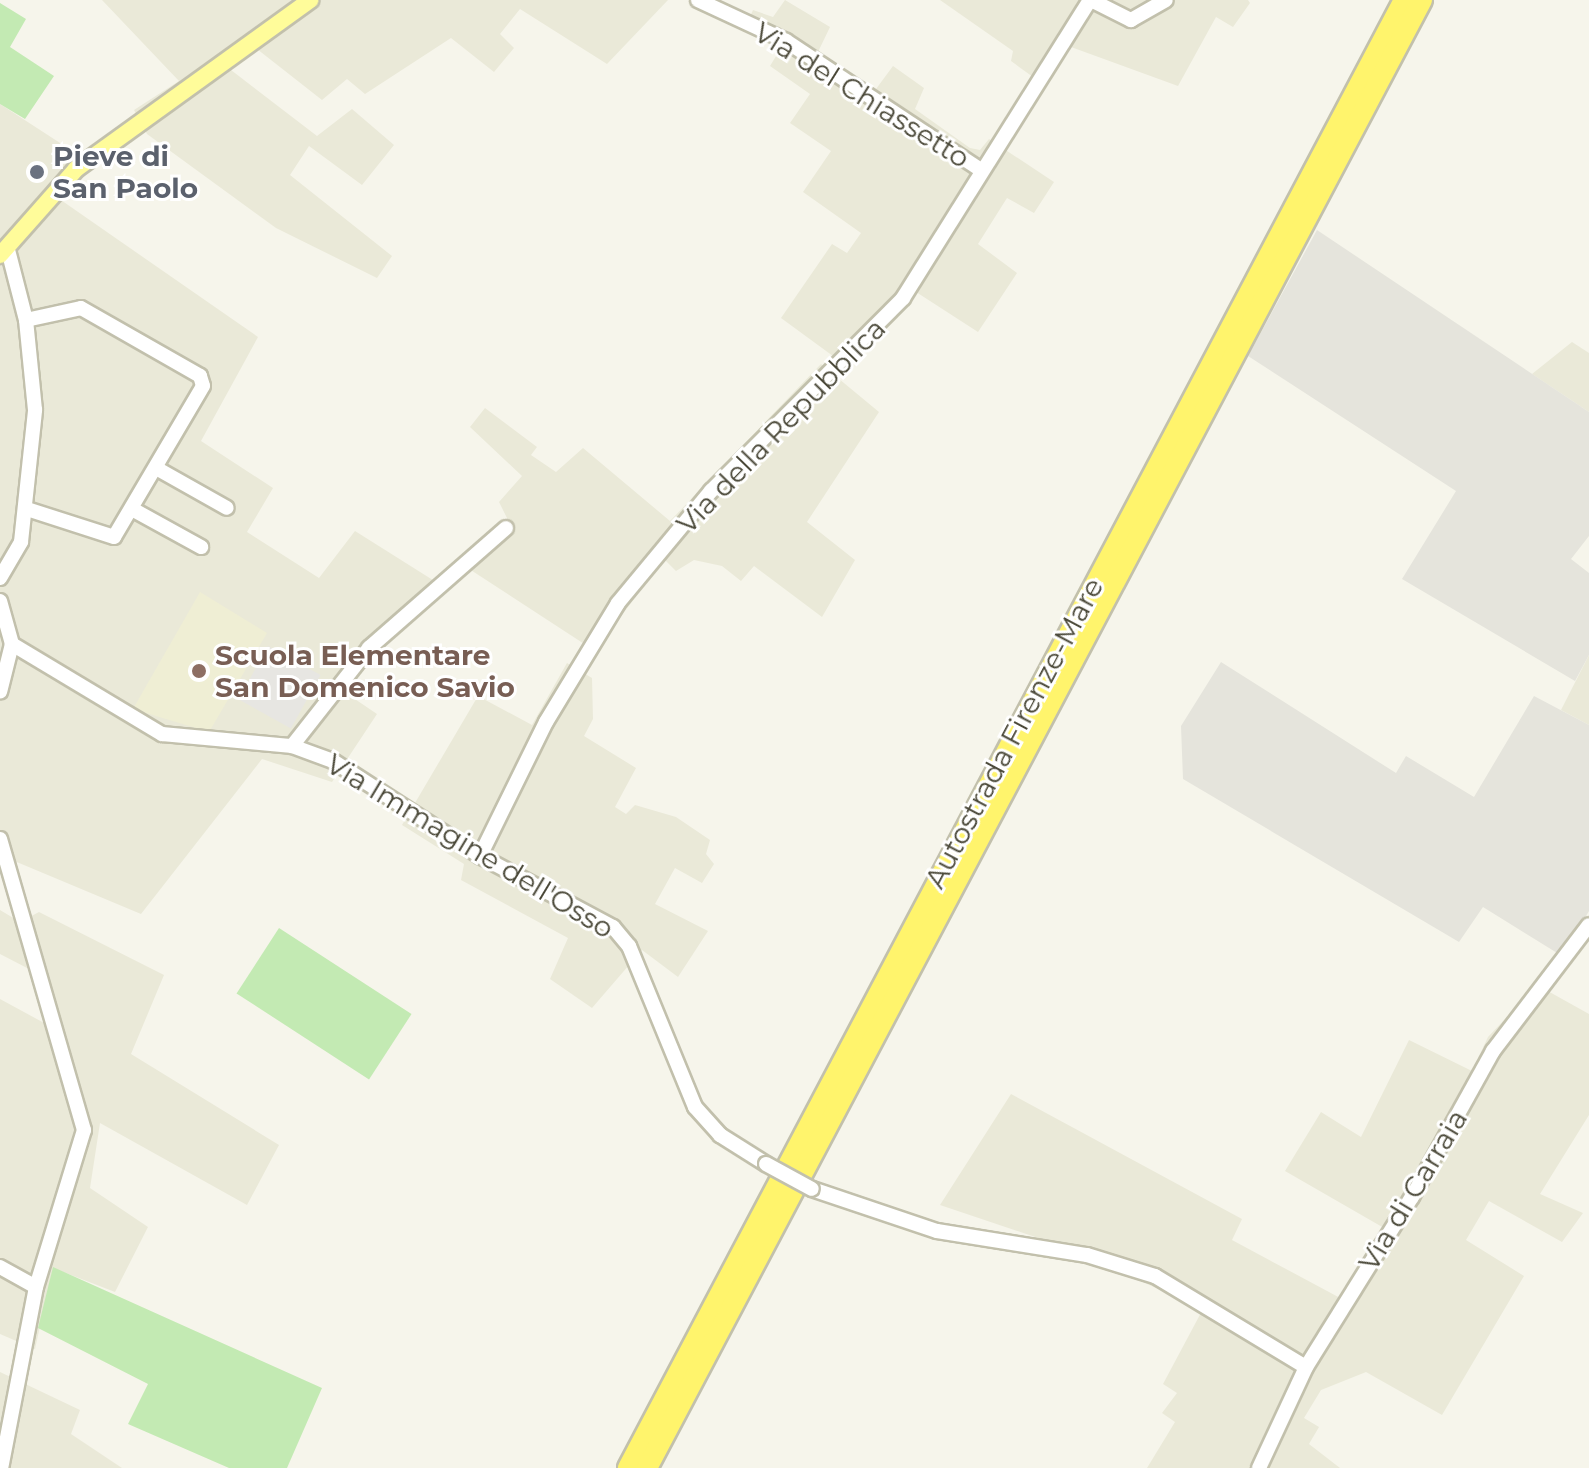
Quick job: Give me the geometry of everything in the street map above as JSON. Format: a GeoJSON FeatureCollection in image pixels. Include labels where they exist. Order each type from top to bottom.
{"type":"FeatureCollection","features":[{"type":"Feature","properties":{"kind":"highway","name":"Autostrada Firenze-Mare"},"geometry":{"type":"LineString","coordinates":[[628,1468],[1404,0]]}},
{"type":"Feature","properties":{"kind":"highway","name":"Autostrada Firenze-Mare"},"geometry":{"type":"LineString","coordinates":[[647,1468],[1422,0]]}},
{"type":"Feature","properties":{"kind":"main road"},"geometry":{"type":"LineString","coordinates":[[4,250],[76,169],[310,0]]}},
{"type":"Feature","properties":{"kind":"street","name":"Via del Chiassetto"},"geometry":{"type":"LineString","coordinates":[[698,0],[786,41],[981,170]]}},
{"type":"Feature","properties":{"kind":"street"},"geometry":{"type":"LineString","coordinates":[[1091,0],[1131,20],[1166,0]]}},
{"type":"Feature","properties":{"kind":"street","name":"Via della Repubblica"},"geometry":{"type":"LineString","coordinates":[[480,856],[546,722],[618,603],[711,491],[903,298],[1091,0]]}},
{"type":"Feature","properties":{"kind":"street"},"geometry":{"type":"LineString","coordinates":[[0,578],[21,542],[27,509],[35,410],[26,320],[4,250]]}},
{"type":"Feature","properties":{"kind":"street"},"geometry":{"type":"LineString","coordinates":[[26,320],[81,308],[200,376],[203,386],[132,509],[107,538],[66,516],[27,509]]}},
{"type":"Feature","properties":{"kind":"street"},"geometry":{"type":"LineString","coordinates":[[156,468],[227,508]]}},
{"type":"Feature","properties":{"kind":"street"},"geometry":{"type":"LineString","coordinates":[[132,509],[201,547]]}},
{"type":"Feature","properties":{"kind":"street"},"geometry":{"type":"LineString","coordinates":[[292,746],[369,648],[506,528]]}},
{"type":"Feature","properties":{"kind":"street"},"geometry":{"type":"LineString","coordinates":[[0,601],[12,644],[0,692]]}},
{"type":"Feature","properties":{"kind":"street","name":"Via Immagine dell'Osso"},"geometry":{"type":"LineString","coordinates":[[12,644],[162,734],[292,746],[333,761],[480,856],[613,927],[629,946],[695,1107],[720,1135],[766,1164],[812,1189],[937,1231],[1087,1255],[1155,1276],[1306,1367]]}},
{"type":"Feature","properties":{"kind":"street"},"geometry":{"type":"LineString","coordinates":[[0,839],[84,1130],[36,1287],[1,1468]]}},
{"type":"Feature","properties":{"kind":"street","name":"Via di Carraia"},"geometry":{"type":"LineString","coordinates":[[1259,1468],[1306,1367],[1493,1051],[1589,925]]}},
{"type":"Feature","properties":{"kind":"street"},"geometry":{"type":"LineString","coordinates":[[0,1267],[36,1287]]}},
{"type":"Feature","properties":{"kind":"shaded area"},"geometry":{"type":"Polygon","coordinates":[[[102,0],[668,0],[607,64],[520,9],[500,34],[514,48],[494,72],[451,38],[365,94],[347,79],[322,100],[257,49],[231,70],[317,136],[352,109],[394,145],[362,185],[309,146],[290,175],[392,256],[377,278],[276,228],[147,134],[134,110],[179,81],[102,0]]]}},
{"type":"Feature","properties":{"kind":"shaded area"},"geometry":{"type":"Polygon","coordinates":[[[785,0],[830,27],[818,52],[876,89],[893,66],[924,88],[915,109],[970,148],[980,150],[989,139],[1054,182],[1034,213],[1007,198],[978,244],[1017,273],[978,332],[913,290],[848,367],[781,318],[832,244],[847,253],[861,233],[803,192],[831,151],[790,123],[810,94],[770,66],[781,48],[744,30],[753,10],[773,17],[785,0]]]}},
{"type":"Feature","properties":{"kind":"shaded area"},"geometry":{"type":"Polygon","coordinates":[[[940,0],[1248,0],[1250,3],[1233,27],[1216,17],[1178,86],[1071,47],[1044,85],[1011,61],[1013,51],[940,0]]]}},
{"type":"Feature","properties":{"kind":"shaded area"},"geometry":{"type":"Polygon","coordinates":[[[0,104],[94,165],[58,198],[258,337],[201,441],[273,488],[247,532],[319,578],[355,531],[436,582],[343,691],[377,714],[332,782],[262,759],[141,914],[0,855],[0,104]]]}},
{"type":"Feature","properties":{"kind":"shaded area"},"geometry":{"type":"Polygon","coordinates":[[[1317,230],[1589,412],[1589,536],[1571,559],[1589,573],[1589,655],[1575,681],[1402,579],[1456,491],[1248,356],[1317,230]]]}},
{"type":"Feature","properties":{"kind":"shaded area"},"geometry":{"type":"Polygon","coordinates":[[[1572,342],[1589,353],[1589,412],[1532,374],[1572,342]]]}},
{"type":"Feature","properties":{"kind":"shaded area"},"geometry":{"type":"Polygon","coordinates":[[[821,364],[879,412],[807,522],[855,560],[822,617],[754,566],[741,581],[722,566],[694,560],[676,571],[664,559],[595,651],[460,563],[507,518],[499,502],[522,476],[470,427],[485,408],[537,447],[531,455],[556,472],[583,448],[670,521],[821,364]]]}},
{"type":"Feature","properties":{"kind":"shaded area","name":"Scuola Elementare San Domenico Savio"},"geometry":{"type":"Polygon","coordinates":[[[200,592],[267,633],[209,732],[133,709],[200,592]]]}},
{"type":"Feature","properties":{"kind":"shaded area"},"geometry":{"type":"Polygon","coordinates":[[[268,646],[320,675],[291,728],[238,699],[268,646]]]}},
{"type":"Feature","properties":{"kind":"shaded area"},"geometry":{"type":"Polygon","coordinates":[[[1589,655],[1589,725],[1561,710],[1589,655]]]}},
{"type":"Feature","properties":{"kind":"shaded area"},"geometry":{"type":"Polygon","coordinates":[[[1221,662],[1396,773],[1406,756],[1474,797],[1534,696],[1589,725],[1589,911],[1562,956],[1483,907],[1459,942],[1183,779],[1181,726],[1221,662]]]}},
{"type":"Feature","properties":{"kind":"shaded area"},"geometry":{"type":"Polygon","coordinates":[[[567,663],[592,678],[593,719],[584,736],[636,768],[615,807],[626,814],[635,805],[676,817],[710,840],[706,854],[714,864],[702,883],[675,868],[655,904],[708,931],[678,977],[642,950],[592,1008],[550,979],[568,938],[461,880],[464,864],[402,825],[478,696],[532,725],[567,663]]]}},
{"type":"Feature","properties":{"kind":"shaded area"},"geometry":{"type":"Polygon","coordinates":[[[0,910],[20,922],[39,912],[164,975],[131,1054],[279,1145],[247,1205],[100,1123],[90,1188],[148,1227],[115,1292],[53,1268],[35,1349],[0,1334],[0,999],[46,1024],[29,969],[0,954],[0,910]]]}},
{"type":"Feature","properties":{"kind":"shaded area"},"geometry":{"type":"Polygon","coordinates":[[[1537,985],[1589,1014],[1589,1115],[1540,1194],[1583,1213],[1562,1242],[1489,1201],[1466,1240],[1524,1276],[1442,1415],[1366,1372],[1321,1390],[1304,1418],[1319,1427],[1309,1444],[1340,1468],[1147,1468],[1175,1422],[1162,1413],[1177,1393],[1163,1384],[1203,1309],[1062,1246],[940,1205],[1011,1094],[1242,1219],[1232,1240],[1342,1299],[1384,1228],[1285,1171],[1321,1112],[1361,1137],[1409,1040],[1472,1071],[1488,1037],[1537,985]]]}},
{"type":"Feature","properties":{"kind":"shaded area"},"geometry":{"type":"Polygon","coordinates":[[[0,1372],[80,1410],[71,1434],[122,1468],[0,1468],[0,1372]]]}},
{"type":"Feature","properties":{"kind":"green space"},"geometry":{"type":"Polygon","coordinates":[[[0,3],[26,19],[10,47],[54,76],[25,119],[0,104],[0,3]]]}},
{"type":"Feature","properties":{"kind":"green space"},"geometry":{"type":"Polygon","coordinates":[[[279,928],[412,1014],[369,1079],[237,993],[279,928]]]}},
{"type":"Feature","properties":{"kind":"green space"},"geometry":{"type":"Polygon","coordinates":[[[53,1267],[322,1388],[287,1468],[229,1468],[128,1424],[148,1384],[38,1328],[53,1267]]]}},
{"type":"Feature","properties":{"kind":"place","name":"Pieve di San Paolo"},"geometry":{"type":"Point","coordinates":[37,172]}},
{"type":"Feature","properties":{"kind":"place","name":"Scuola Elementare San Domenico Savio"},"geometry":{"type":"Point","coordinates":[199,671]}}]}
